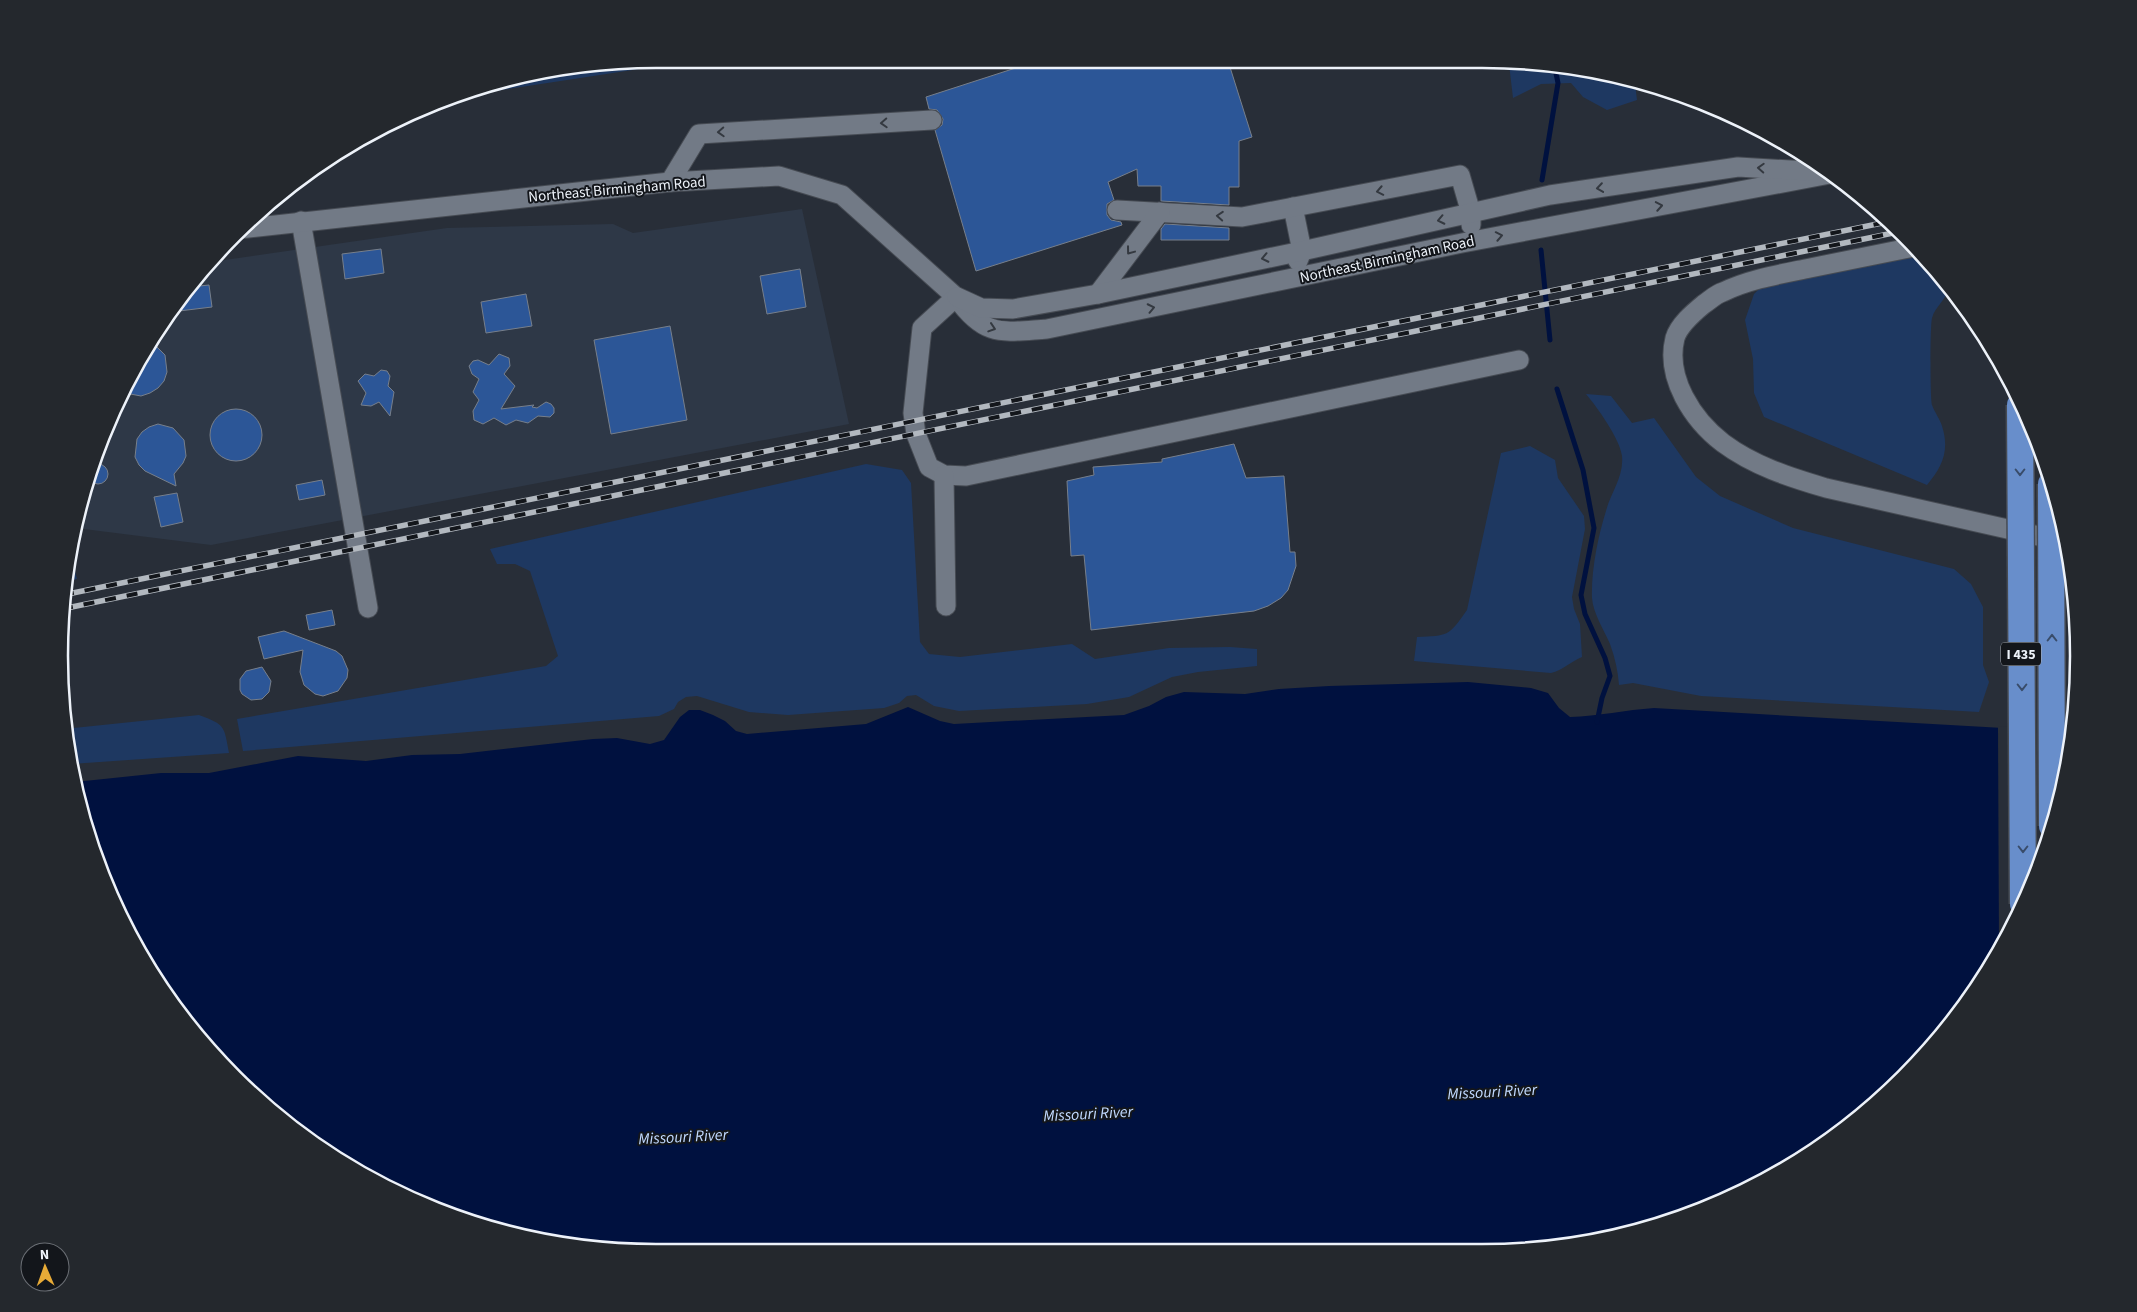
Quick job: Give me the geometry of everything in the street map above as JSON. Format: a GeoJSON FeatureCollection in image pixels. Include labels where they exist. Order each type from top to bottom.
{"type":"FeatureCollection","features":[{"type":"Feature","properties":{"kind":"highway","name":"I 435"},"geometry":{"type":"LineString","coordinates":[[2020,420],[2023,886]]}},
{"type":"Feature","properties":{"kind":"highway","name":"I 435"},"geometry":{"type":"LineString","coordinates":[[2051,513],[2052,796]]}},
{"type":"Feature","properties":{"kind":"street"},"geometry":{"type":"LineString","coordinates":[[670,182],[699,134],[932,120]]}},
{"type":"Feature","properties":{"kind":"street","name":"Northeast Birmingham Road"},"geometry":{"type":"LineString","coordinates":[[956,297],[981,308],[1014,309],[1098,294],[1302,251],[1550,195],[1738,167],[1814,171]]}},
{"type":"Feature","properties":{"kind":"street"},"geometry":{"type":"LineString","coordinates":[[1117,210],[1242,217],[1460,175],[1471,214],[1471,229],[1462,243]]}},
{"type":"Feature","properties":{"kind":"street","name":"Northeast Birmingham Road"},"geometry":{"type":"LineString","coordinates":[[254,227],[670,182],[779,176],[842,195],[956,297],[969,316],[987,327],[1005,332],[1047,329],[1462,243],[1820,176]]}},
{"type":"Feature","properties":{"kind":"street"},"geometry":{"type":"LineString","coordinates":[[1285,280],[1296,266],[1302,251],[1292,208]]}},
{"type":"Feature","properties":{"kind":"street"},"geometry":{"type":"LineString","coordinates":[[1098,294],[1160,212]]}},
{"type":"Feature","properties":{"kind":"street"},"geometry":{"type":"LineString","coordinates":[[301,221],[368,608]]}},
{"type":"Feature","properties":{"kind":"street"},"geometry":{"type":"LineString","coordinates":[[1905,249],[1764,278],[1721,292],[1683,323],[1676,337],[1673,355],[1675,376],[1684,396],[1700,422],[1722,442],[1756,464],[1787,476],[1826,488],[2058,540]]}},
{"type":"Feature","properties":{"kind":"street"},"geometry":{"type":"LineString","coordinates":[[956,297],[922,328],[913,413],[916,434],[929,467],[944,475],[966,476],[1519,360]]}},
{"type":"Feature","properties":{"kind":"street"},"geometry":{"type":"LineString","coordinates":[[944,475],[946,606]]}},
{"type":"Feature","properties":{"kind":"shaded area"},"geometry":{"type":"Polygon","coordinates":[[[644,68],[492,91],[541,79],[579,73],[644,68]]]}},
{"type":"Feature","properties":{"kind":"shaded area"},"geometry":{"type":"Polygon","coordinates":[[[1510,69],[1558,73],[1596,79],[1633,88],[1636,89],[1637,100],[1607,110],[1583,97],[1571,83],[1541,84],[1513,98],[1510,69]]]}},
{"type":"Feature","properties":{"kind":"shaded area"},"geometry":{"type":"Polygon","coordinates":[[[802,209],[849,424],[211,545],[82,529],[99,467],[112,431],[128,396],[146,362],[167,329],[189,298],[221,261],[447,228],[613,224],[633,233],[802,209]]]}},
{"type":"Feature","properties":{"kind":"shaded area"},"geometry":{"type":"Polygon","coordinates":[[[1912,256],[1946,296],[1936,310],[1931,324],[1932,405],[1942,426],[1945,451],[1937,472],[1927,485],[1764,417],[1754,393],[1753,359],[1745,320],[1754,294],[1765,283],[1912,256]]]}},
{"type":"Feature","properties":{"kind":"shaded area"},"geometry":{"type":"Polygon","coordinates":[[[1586,394],[1611,396],[1632,423],[1654,418],[1696,477],[1720,496],[1793,528],[1954,569],[1971,584],[1983,607],[1983,665],[1989,682],[1979,712],[1701,696],[1633,683],[1619,685],[1612,649],[1594,610],[1592,588],[1600,531],[1608,504],[1619,478],[1622,456],[1613,432],[1586,394]]]}},
{"type":"Feature","properties":{"kind":"shaded area"},"geometry":{"type":"Polygon","coordinates":[[[1530,446],[1555,460],[1558,478],[1584,516],[1585,529],[1572,597],[1580,624],[1582,657],[1551,673],[1414,661],[1417,637],[1447,633],[1456,625],[1467,610],[1501,453],[1530,446]]]}},
{"type":"Feature","properties":{"kind":"shaded area"},"geometry":{"type":"Polygon","coordinates":[[[866,464],[902,470],[911,483],[920,642],[929,654],[960,657],[1072,644],[1095,659],[1169,648],[1230,647],[1257,649],[1257,666],[1198,672],[1172,677],[1129,697],[1087,704],[959,711],[934,706],[916,695],[907,696],[899,703],[884,708],[788,715],[749,712],[697,696],[686,697],[678,702],[674,709],[659,716],[243,751],[237,719],[546,666],[558,656],[530,571],[515,564],[497,564],[490,549],[866,464]]]}},
{"type":"Feature","properties":{"kind":"shaded area"},"geometry":{"type":"Polygon","coordinates":[[[74,570],[77,579],[73,580],[74,570]]]}},
{"type":"Feature","properties":{"kind":"shaded area"},"geometry":{"type":"Polygon","coordinates":[[[199,715],[214,721],[222,727],[229,753],[78,764],[72,728],[199,715]]]}},
{"type":"Feature","properties":{"kind":"water","name":"Missouri River"},"geometry":{"type":"Polygon","coordinates":[[[1468,682],[1531,688],[1548,693],[1559,708],[1570,717],[1654,708],[2064,732],[2058,771],[2038,845],[2025,881],[1991,950],[1948,1014],[1897,1072],[1869,1098],[1839,1123],[1775,1166],[1706,1200],[1670,1213],[1596,1233],[1519,1243],[1481,1244],[618,1243],[541,1233],[467,1213],[431,1200],[396,1184],[362,1166],[329,1145],[268,1098],[214,1044],[167,983],[146,950],[128,916],[112,881],[99,845],[82,781],[161,773],[209,773],[298,756],[366,761],[412,755],[460,754],[593,739],[617,738],[650,744],[664,740],[680,717],[689,710],[700,710],[713,715],[725,721],[736,731],[747,734],[866,724],[908,707],[940,721],[954,724],[1124,715],[1149,706],[1166,697],[1184,692],[1245,694],[1279,689],[1468,682]]]}},
{"type":"Feature","properties":{"kind":"pier"},"geometry":{"type":"Polygon","coordinates":[[[1998,726],[2064,730],[2058,771],[2038,845],[2025,881],[1999,935],[1998,726]]]}},
{"type":"Feature","properties":{"kind":"building"},"geometry":{"type":"Polygon","coordinates":[[[1016,68],[1230,68],[1252,137],[1239,141],[1239,187],[1229,187],[1229,205],[1161,201],[1161,186],[1138,186],[1137,169],[1108,182],[1114,200],[1107,204],[1107,215],[1111,220],[1121,222],[1122,225],[976,271],[935,130],[942,125],[943,119],[937,110],[929,109],[926,97],[1016,68]]]}},
{"type":"Feature","properties":{"kind":"building"},"geometry":{"type":"Polygon","coordinates":[[[1165,224],[1229,228],[1229,240],[1161,240],[1161,229],[1165,224]]]}},
{"type":"Feature","properties":{"kind":"building"},"geometry":{"type":"Polygon","coordinates":[[[381,249],[384,273],[345,279],[342,254],[381,249]]]}},
{"type":"Feature","properties":{"kind":"building"},"geometry":{"type":"Polygon","coordinates":[[[800,269],[806,307],[767,314],[760,276],[800,269]]]}},
{"type":"Feature","properties":{"kind":"building"},"geometry":{"type":"Polygon","coordinates":[[[209,285],[212,307],[180,311],[189,298],[199,286],[209,285]]]}},
{"type":"Feature","properties":{"kind":"building"},"geometry":{"type":"Polygon","coordinates":[[[526,294],[532,326],[486,333],[481,302],[526,294]]]}},
{"type":"Feature","properties":{"kind":"building"},"geometry":{"type":"Polygon","coordinates":[[[670,326],[687,420],[611,434],[594,340],[670,326]]]}},
{"type":"Feature","properties":{"kind":"building"},"geometry":{"type":"Polygon","coordinates":[[[156,346],[165,355],[167,372],[164,381],[158,388],[141,396],[129,394],[156,346]]]}},
{"type":"Feature","properties":{"kind":"building"},"geometry":{"type":"Polygon","coordinates":[[[499,354],[509,358],[510,366],[504,374],[515,386],[501,409],[534,405],[532,407],[537,408],[546,402],[554,408],[554,413],[550,417],[538,416],[528,423],[516,420],[506,425],[494,418],[483,424],[474,420],[473,411],[479,400],[473,392],[479,379],[472,374],[469,366],[473,361],[478,360],[489,365],[499,354]]]}},
{"type":"Feature","properties":{"kind":"building"},"geometry":{"type":"Polygon","coordinates":[[[381,370],[387,371],[390,376],[388,386],[394,392],[390,416],[379,402],[371,406],[361,405],[366,393],[358,381],[365,374],[374,376],[381,370]]]}},
{"type":"Feature","properties":{"kind":"building"},"geometry":{"type":"Polygon","coordinates":[[[236,409],[246,411],[254,417],[260,425],[262,435],[260,445],[254,453],[246,459],[236,461],[226,459],[218,453],[212,445],[210,435],[212,425],[218,417],[226,411],[236,409]]]}},
{"type":"Feature","properties":{"kind":"building"},"geometry":{"type":"Polygon","coordinates":[[[158,424],[173,428],[184,440],[186,456],[174,474],[176,486],[145,471],[135,457],[137,439],[149,427],[158,424]]]}},
{"type":"Feature","properties":{"kind":"building"},"geometry":{"type":"Polygon","coordinates":[[[1234,444],[1246,478],[1284,476],[1290,552],[1295,552],[1296,566],[1288,590],[1281,598],[1268,606],[1254,611],[1091,630],[1084,555],[1071,556],[1067,481],[1094,475],[1093,467],[1162,462],[1162,459],[1234,444]]]}},
{"type":"Feature","properties":{"kind":"building"},"geometry":{"type":"Polygon","coordinates":[[[100,464],[107,470],[108,474],[105,481],[98,484],[94,483],[100,464]]]}},
{"type":"Feature","properties":{"kind":"building"},"geometry":{"type":"Polygon","coordinates":[[[322,480],[325,495],[299,500],[296,485],[322,480]]]}},
{"type":"Feature","properties":{"kind":"building"},"geometry":{"type":"Polygon","coordinates":[[[177,493],[183,522],[161,527],[154,497],[177,493]]]}},
{"type":"Feature","properties":{"kind":"building"},"geometry":{"type":"Polygon","coordinates":[[[332,610],[335,625],[309,630],[306,615],[332,610]]]}},
{"type":"Feature","properties":{"kind":"building"},"geometry":{"type":"Polygon","coordinates":[[[284,631],[336,651],[342,656],[348,670],[347,678],[338,691],[323,696],[315,694],[304,685],[300,672],[303,650],[264,659],[258,637],[284,631]]]}},
{"type":"Feature","properties":{"kind":"building"},"geometry":{"type":"Polygon","coordinates":[[[262,667],[271,681],[269,692],[262,699],[251,700],[242,694],[240,679],[246,671],[262,667]]]}},
{"type":"Feature","properties":{"kind":"waterway"},"geometry":{"type":"LineString","coordinates":[[1542,180],[1558,83],[1556,73]]}},
{"type":"Feature","properties":{"kind":"waterway"},"geometry":{"type":"LineString","coordinates":[[1541,250],[1550,340]]}},
{"type":"Feature","properties":{"kind":"waterway"},"geometry":{"type":"LineString","coordinates":[[1557,389],[1583,470],[1594,528],[1581,595],[1585,614],[1605,658],[1610,676],[1602,698],[1597,722]]}},
{"type":"Feature","properties":{"kind":"railway"},"geometry":{"type":"LineString","coordinates":[[72,593],[1879,224]]}},
{"type":"Feature","properties":{"kind":"railway"},"geometry":{"type":"LineString","coordinates":[[70,607],[1890,234]]}}]}
